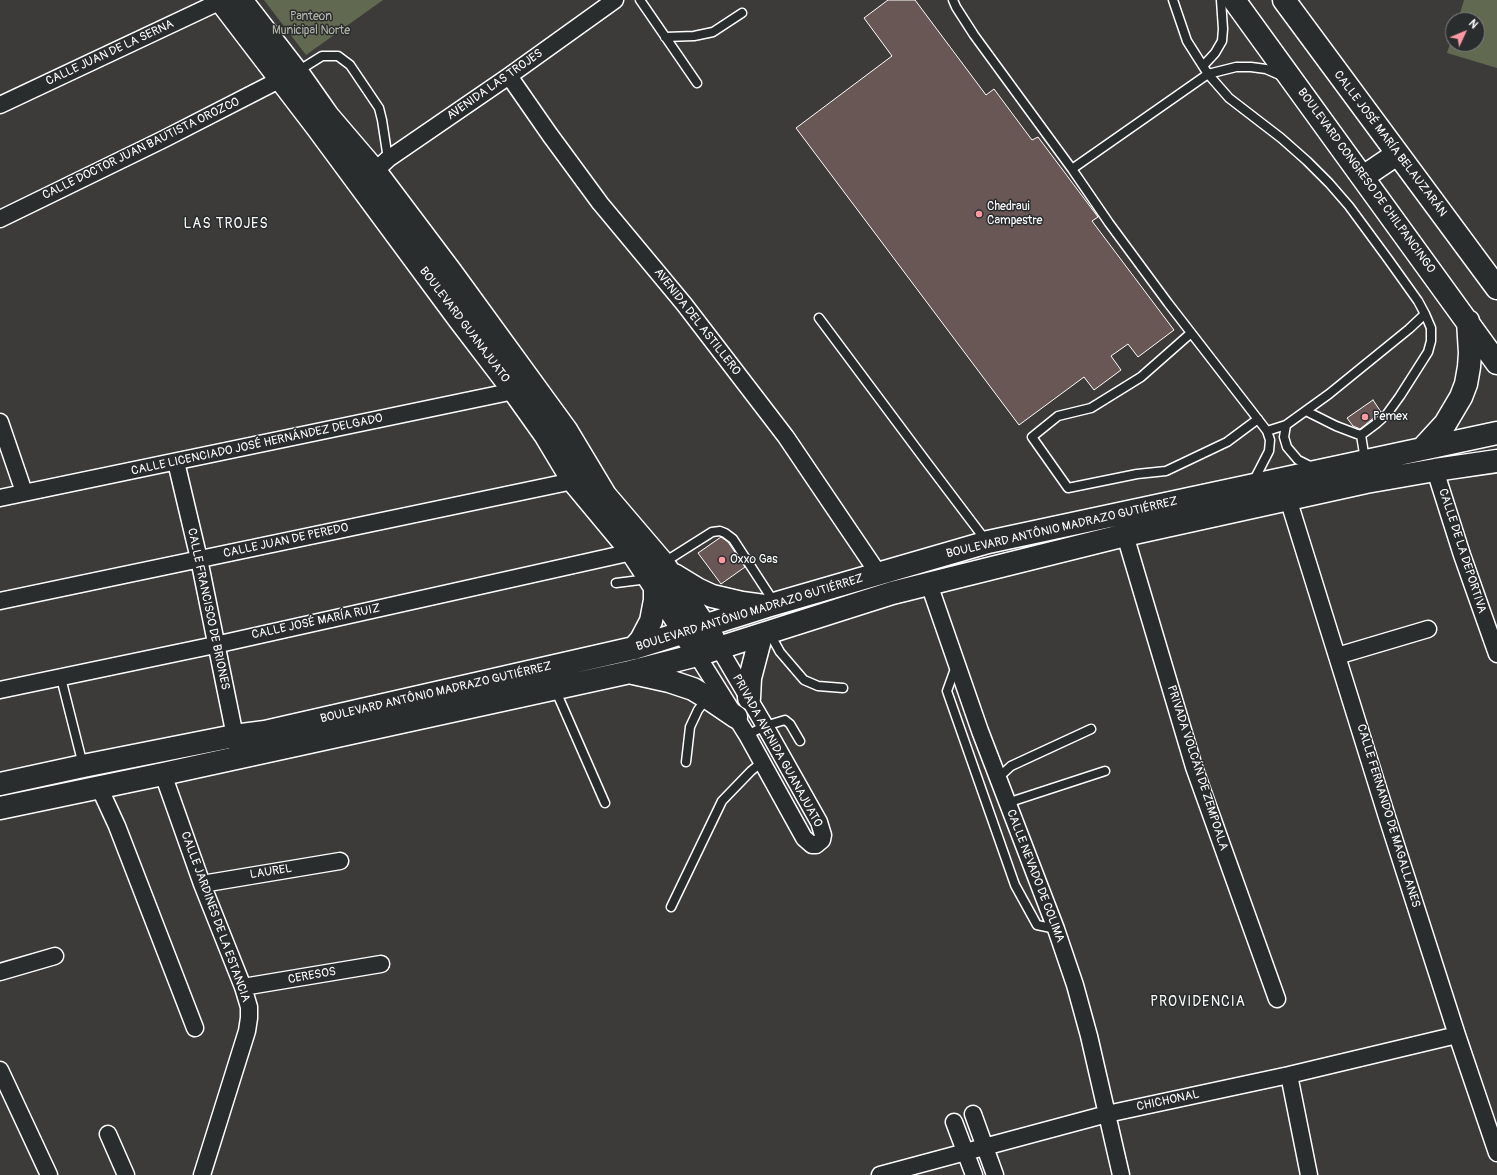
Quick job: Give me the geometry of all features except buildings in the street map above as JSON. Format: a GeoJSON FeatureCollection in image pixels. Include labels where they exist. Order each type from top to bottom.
{"type":"FeatureCollection","features":[{"type":"Feature","properties":{"kind":"street","name":"BOULEVARD GUANAJUATO"},"geometry":{"type":"LineString","coordinates":[[227,0],[289,75],[328,116],[381,165],[566,430],[605,496],[659,575],[697,656]]}},
{"type":"Feature","properties":{"kind":"street","name":"CALLE JUAN DE LA SERNA"},"geometry":{"type":"LineString","coordinates":[[0,106],[227,0]]}},
{"type":"Feature","properties":{"kind":"street","name":"AVENIDA LAS TROJES"},"geometry":{"type":"LineString","coordinates":[[381,165],[615,0]]}},
{"type":"Feature","properties":{"kind":"street","name":"BOULEVARD CONGRESO DE CHILPANCINGO"},"geometry":{"type":"LineString","coordinates":[[1234,0],[1497,363]]}},
{"type":"Feature","properties":{"kind":"street","name":"CALLE JOSÉ MARÍA BELAUZARÁN"},"geometry":{"type":"LineString","coordinates":[[1284,0],[1497,288]]}},
{"type":"Feature","properties":{"kind":"street","name":"BOULEVARD GUANAJUATO"},"geometry":{"type":"LineString","coordinates":[[289,75],[454,314],[514,391],[546,436],[573,481],[632,552],[659,575],[706,626],[719,648]]}},
{"type":"Feature","properties":{"kind":"street","name":"CALLE DOCTOR JUAN BAUTISTA OROZCO"},"geometry":{"type":"LineString","coordinates":[[0,218],[164,139],[289,75]]}},
{"type":"Feature","properties":{"kind":"street","name":"AVENIDA DEL ASTILLERO"},"geometry":{"type":"LineString","coordinates":[[509,76],[600,203],[684,304],[786,437],[878,573]]}},
{"type":"Feature","properties":{"kind":"street"},"geometry":{"type":"LineString","coordinates":[[1363,177],[1397,154]]}},
{"type":"Feature","properties":{"kind":"street"},"geometry":{"type":"LineString","coordinates":[[1422,449],[1445,424],[1457,404],[1466,384],[1470,353],[1468,321]]}},
{"type":"Feature","properties":{"kind":"street","name":"CALLE LICENCIADO JOSÉ HERNÁNDEZ DELGADO"},"geometry":{"type":"LineString","coordinates":[[0,498],[514,391]]}},
{"type":"Feature","properties":{"kind":"street"},"geometry":{"type":"LineString","coordinates":[[0,422],[24,492]]}},
{"type":"Feature","properties":{"kind":"street","name":"BOULEVARD ANTÔNIO MADRAZO GUTIÉRREZ"},"geometry":{"type":"LineString","coordinates":[[0,808],[163,774],[697,656],[892,593],[1125,535],[1285,488],[1322,471],[1497,432]]}},
{"type":"Feature","properties":{"kind":"street","name":"BOULEVARD ANTÔNIO MADRAZO GUTIÉRREZ"},"geometry":{"type":"LineString","coordinates":[[0,784],[234,736],[266,732],[634,648],[771,605],[988,542],[1251,486],[1285,488],[1497,461]]}},
{"type":"Feature","properties":{"kind":"street","name":"CALLE FRANCISCO DE BRIONES"},"geometry":{"type":"LineString","coordinates":[[176,462],[199,559],[215,645],[239,757]]}},
{"type":"Feature","properties":{"kind":"street","name":"CALLE DE LA DEPORTIVA"},"geometry":{"type":"LineString","coordinates":[[1435,470],[1462,555],[1497,654]]}},
{"type":"Feature","properties":{"kind":"street","name":"CALLE JUAN DE PEREDO"},"geometry":{"type":"LineString","coordinates":[[0,601],[573,481]]}},
{"type":"Feature","properties":{"kind":"street","name":"CALLE FERNANDO DE MAGALLANES"},"geometry":{"type":"LineString","coordinates":[[1285,488],[1387,817],[1457,1035],[1497,1153]]}},
{"type":"Feature","properties":{"kind":"street","name":"PRIVADA VOLCÁN DE ZEMPOALA"},"geometry":{"type":"LineString","coordinates":[[1125,535],[1194,767],[1277,999]]}},
{"type":"Feature","properties":{"kind":"street","name":"CALLE JOSÉ MARÍA RUIZ"},"geometry":{"type":"LineString","coordinates":[[0,690],[215,645],[632,552]]}},
{"type":"Feature","properties":{"kind":"street"},"geometry":{"type":"LineString","coordinates":[[634,648],[641,640],[651,621],[659,575],[712,596],[742,603],[771,605]]}},
{"type":"Feature","properties":{"kind":"street","name":"CALLE NEVADO DE COLIMA"},"geometry":{"type":"LineString","coordinates":[[929,584],[1007,803],[1056,930],[1075,985],[1108,1114],[1121,1175]]}},
{"type":"Feature","properties":{"kind":"street"},"geometry":{"type":"LineString","coordinates":[[1338,656],[1428,629]]}},
{"type":"Feature","properties":{"kind":"street"},"geometry":{"type":"LineString","coordinates":[[749,698],[750,678],[765,634]]}},
{"type":"Feature","properties":{"kind":"street","name":"PRIVADA AVENIDA GUANAJUATO"},"geometry":{"type":"LineString","coordinates":[[697,656],[741,726],[804,838],[812,845],[819,843],[823,836],[818,822],[766,726],[719,648]]}},
{"type":"Feature","properties":{"kind":"street"},"geometry":{"type":"LineString","coordinates":[[630,672],[682,685],[708,698],[741,726]]}},
{"type":"Feature","properties":{"kind":"street","name":"CALLE JARDINES DE LA ESTANCIA"},"geometry":{"type":"LineString","coordinates":[[163,774],[202,884],[243,988],[248,1007],[249,1018],[247,1031],[202,1175]]}},
{"type":"Feature","properties":{"kind":"street"},"geometry":{"type":"LineString","coordinates":[[100,787],[117,826],[195,1028]]}},
{"type":"Feature","properties":{"kind":"street","name":"LAUREL"},"geometry":{"type":"LineString","coordinates":[[202,884],[340,861]]}},
{"type":"Feature","properties":{"kind":"street"},"geometry":{"type":"LineString","coordinates":[[0,972],[56,956]]}},
{"type":"Feature","properties":{"kind":"street","name":"CERESOS"},"geometry":{"type":"LineString","coordinates":[[243,988],[381,964]]}},
{"type":"Feature","properties":{"kind":"street","name":"CHICHONAL"},"geometry":{"type":"LineString","coordinates":[[880,1175],[1108,1114],[1290,1075],[1457,1035]]}},
{"type":"Feature","properties":{"kind":"street"},"geometry":{"type":"LineString","coordinates":[[0,1070],[49,1175]]}},
{"type":"Feature","properties":{"kind":"street"},"geometry":{"type":"LineString","coordinates":[[1290,1075],[1309,1175]]}},
{"type":"Feature","properties":{"kind":"street"},"geometry":{"type":"LineString","coordinates":[[973,1114],[995,1175]]}},
{"type":"Feature","properties":{"kind":"street"},"geometry":{"type":"LineString","coordinates":[[954,1122],[974,1175]]}},
{"type":"Feature","properties":{"kind":"street"},"geometry":{"type":"LineString","coordinates":[[108,1134],[126,1175]]}},
{"type":"Feature","properties":{"kind":"lane"},"geometry":{"type":"LineString","coordinates":[[640,0],[697,83]]}},
{"type":"Feature","properties":{"kind":"lane"},"geometry":{"type":"LineString","coordinates":[[953,0],[974,35],[1072,169],[1109,223],[1266,431],[1270,440],[1269,451],[1251,486]]}},
{"type":"Feature","properties":{"kind":"lane"},"geometry":{"type":"LineString","coordinates":[[1173,0],[1187,41],[1208,74],[1229,98],[1281,138],[1329,183],[1383,252],[1418,301],[1425,314],[1431,328],[1431,341],[1428,352],[1411,380],[1387,414],[1361,435]]}},
{"type":"Feature","properties":{"kind":"lane"},"geometry":{"type":"LineString","coordinates":[[1203,66],[1215,53],[1222,41],[1223,29],[1221,0]]}},
{"type":"Feature","properties":{"kind":"lane"},"geometry":{"type":"LineString","coordinates":[[665,37],[694,36],[713,32],[742,13]]}},
{"type":"Feature","properties":{"kind":"lane"},"geometry":{"type":"LineString","coordinates":[[289,75],[322,56],[338,56],[350,65],[379,108],[382,120],[381,165]]}},
{"type":"Feature","properties":{"kind":"lane"},"geometry":{"type":"LineString","coordinates":[[1072,169],[1208,74],[1236,67],[1251,66],[1266,69],[1291,80]]}},
{"type":"Feature","properties":{"kind":"lane"},"geometry":{"type":"LineString","coordinates":[[1266,431],[1286,425],[1306,411],[1409,329],[1425,314]]}},
{"type":"Feature","properties":{"kind":"lane"},"geometry":{"type":"LineString","coordinates":[[819,318],[988,542]]}},
{"type":"Feature","properties":{"kind":"lane"},"geometry":{"type":"LineString","coordinates":[[1191,333],[1141,377],[1091,408],[1058,416],[1032,436],[1068,488],[1136,474],[1166,470],[1227,442],[1258,419]]}},
{"type":"Feature","properties":{"kind":"lane"},"geometry":{"type":"LineString","coordinates":[[1306,411],[1347,431],[1361,435]]}},
{"type":"Feature","properties":{"kind":"lane"},"geometry":{"type":"LineString","coordinates":[[1286,425],[1284,438],[1292,455],[1305,465],[1322,471]]}},
{"type":"Feature","properties":{"kind":"lane"},"geometry":{"type":"LineString","coordinates":[[1361,435],[1365,461]]}},
{"type":"Feature","properties":{"kind":"lane"},"geometry":{"type":"LineString","coordinates":[[616,583],[659,575],[712,532],[720,531],[726,533],[733,540],[750,564],[771,605]]}},
{"type":"Feature","properties":{"kind":"lane"},"geometry":{"type":"LineString","coordinates":[[765,634],[804,680],[818,686],[843,688]]}},
{"type":"Feature","properties":{"kind":"lane"},"geometry":{"type":"LineString","coordinates":[[957,664],[947,691],[1015,885],[1037,925],[1056,930]]}},
{"type":"Feature","properties":{"kind":"lane"},"geometry":{"type":"LineString","coordinates":[[61,678],[83,766]]}},
{"type":"Feature","properties":{"kind":"lane"},"geometry":{"type":"LineString","coordinates":[[555,688],[605,803]]}},
{"type":"Feature","properties":{"kind":"lane"},"geometry":{"type":"LineString","coordinates":[[686,762],[690,727],[698,710],[708,698]]}},
{"type":"Feature","properties":{"kind":"lane"},"geometry":{"type":"LineString","coordinates":[[741,726],[766,726],[785,720],[790,724],[800,741]]}},
{"type":"Feature","properties":{"kind":"lane"},"geometry":{"type":"LineString","coordinates":[[998,778],[1011,766],[1091,729]]}},
{"type":"Feature","properties":{"kind":"lane"},"geometry":{"type":"LineString","coordinates":[[671,907],[722,801],[751,771],[762,762]]}},
{"type":"Feature","properties":{"kind":"lane"},"geometry":{"type":"LineString","coordinates":[[1007,803],[1105,771]]}},
{"type":"Feature","properties":{"kind":"green space","name":"Panteon Municipal Norte"},"geometry":{"type":"Polygon","coordinates":[[[264,0],[383,0],[306,55],[264,0]]]}},
{"type":"Feature","properties":{"kind":"green space"},"geometry":{"type":"Polygon","coordinates":[[[1464,0],[1497,0],[1497,68],[1447,53],[1485,52],[1485,12],[1460,12],[1464,0]]]}},
{"type":"Feature","properties":{"kind":"place","name":"Chedraui Campestre"},"geometry":{"type":"Point","coordinates":[979,214]}},
{"type":"Feature","properties":{"kind":"place","name":"Pemex"},"geometry":{"type":"Point","coordinates":[1365,417]}},
{"type":"Feature","properties":{"kind":"place","name":"Oxxo Gas"},"geometry":{"type":"Point","coordinates":[722,560]}},
{"type":"Feature","properties":{"kind":"district","name":"LAS TROJES"},"geometry":{"type":"Point","coordinates":[226,224]}},
{"type":"Feature","properties":{"kind":"district","name":"PROVIDENCIA"},"geometry":{"type":"Point","coordinates":[1198,1002]}}]}
